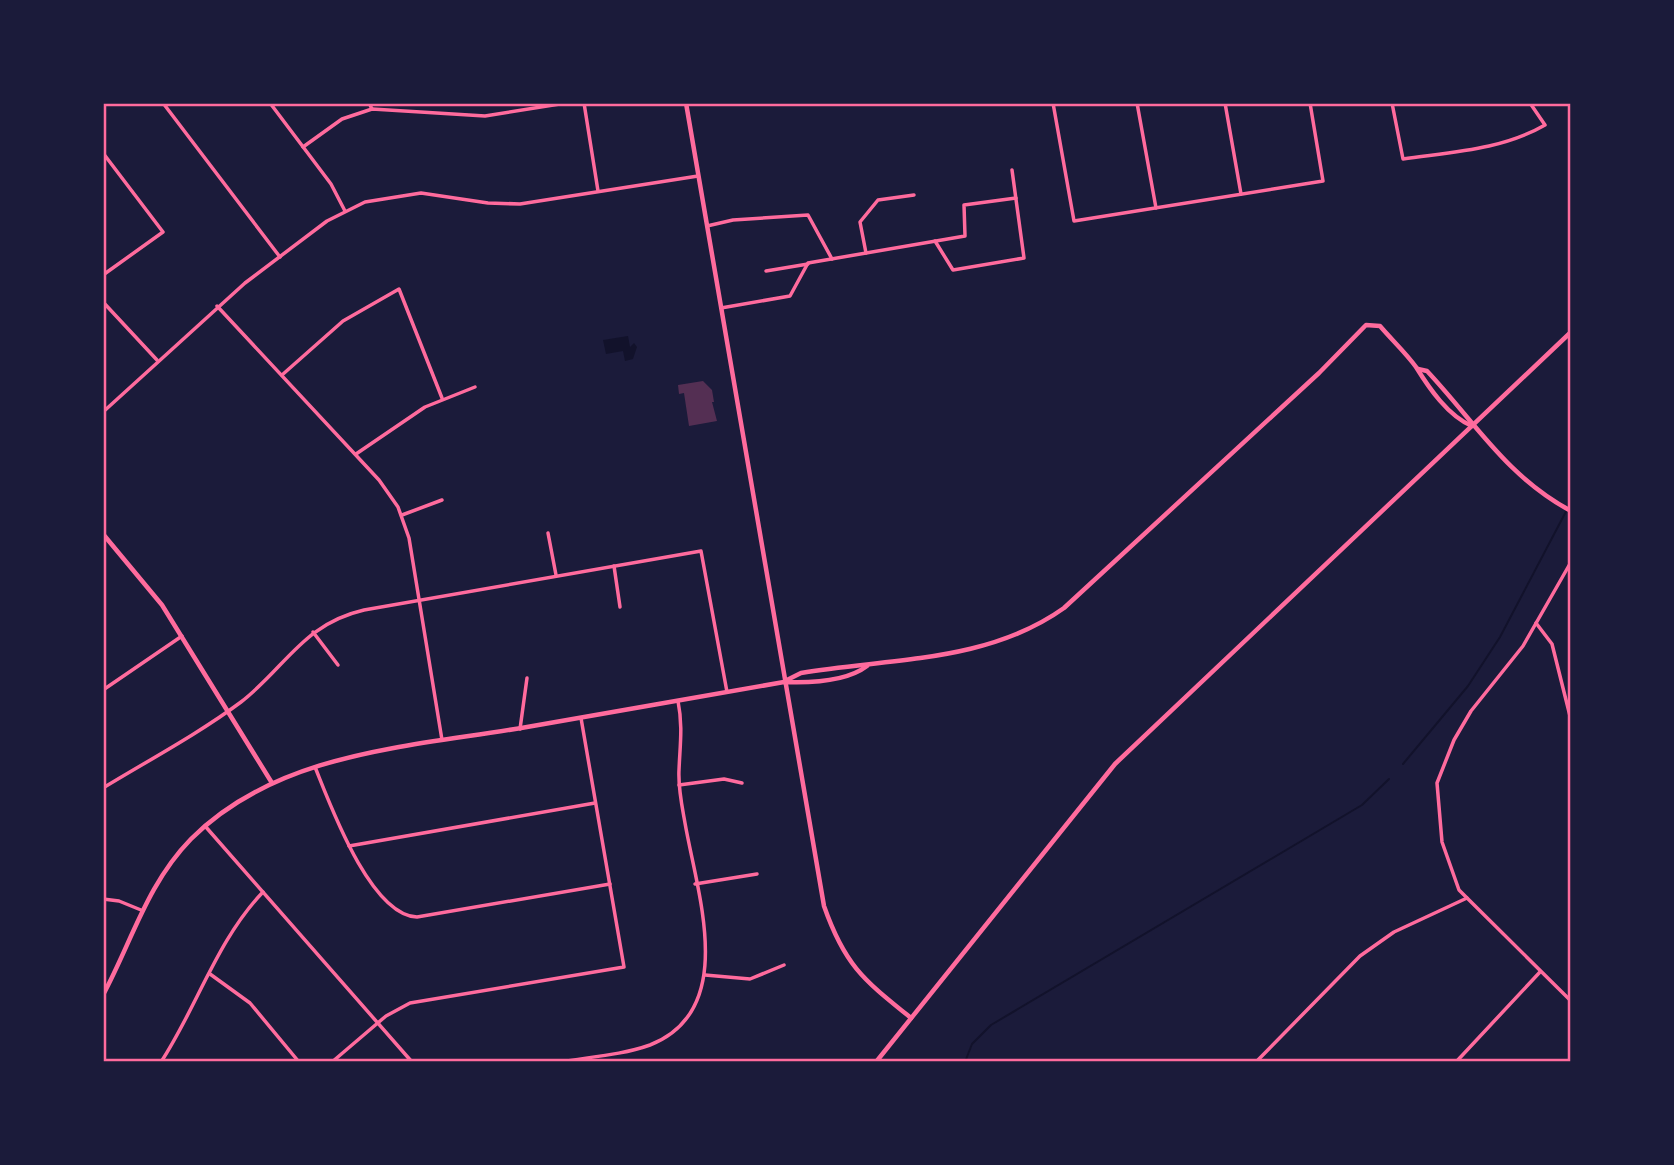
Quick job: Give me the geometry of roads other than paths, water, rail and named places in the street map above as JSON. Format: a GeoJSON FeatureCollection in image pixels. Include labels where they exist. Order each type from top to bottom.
{"type":"FeatureCollection","features":[{"type":"Feature","properties":{"kind":"street"},"geometry":{"type":"LineString","coordinates":[[163,103],[279,257]]}},
{"type":"Feature","properties":{"kind":"street"},"geometry":{"type":"LineString","coordinates":[[270,103],[331,184],[345,211]]}},
{"type":"Feature","properties":{"kind":"street"},"geometry":{"type":"LineString","coordinates":[[369,103],[372,110]]}},
{"type":"Feature","properties":{"kind":"street"},"geometry":{"type":"LineString","coordinates":[[303,147],[342,119],[372,110],[485,116],[566,103]]}},
{"type":"Feature","properties":{"kind":"street"},"geometry":{"type":"LineString","coordinates":[[583,103],[598,191]]}},
{"type":"Feature","properties":{"kind":"street"},"geometry":{"type":"LineString","coordinates":[[686,103],[819,885],[831,927],[858,975],[911,1018]]}},
{"type":"Feature","properties":{"kind":"street"},"geometry":{"type":"LineString","coordinates":[[1054,103],[1074,221],[1323,181],[1310,103]]}},
{"type":"Feature","properties":{"kind":"street"},"geometry":{"type":"LineString","coordinates":[[1137,103],[1156,208]]}},
{"type":"Feature","properties":{"kind":"street"},"geometry":{"type":"LineString","coordinates":[[1225,103],[1241,194]]}},
{"type":"Feature","properties":{"kind":"street"},"geometry":{"type":"LineString","coordinates":[[1392,103],[1403,159],[1497,145],[1523,138],[1545,125],[1530,103]]}},
{"type":"Feature","properties":{"kind":"street"},"geometry":{"type":"LineString","coordinates":[[103,153],[163,232],[103,275]]}},
{"type":"Feature","properties":{"kind":"street"},"geometry":{"type":"LineString","coordinates":[[935,242],[953,270],[1024,258],[1012,170]]}},
{"type":"Feature","properties":{"kind":"street"},"geometry":{"type":"LineString","coordinates":[[103,412],[217,306],[279,257],[345,211],[377,198],[403,194],[437,194],[505,204],[698,176]]}},
{"type":"Feature","properties":{"kind":"street"},"geometry":{"type":"LineString","coordinates":[[866,253],[860,222],[878,200],[914,195]]}},
{"type":"Feature","properties":{"kind":"street"},"geometry":{"type":"LineString","coordinates":[[766,271],[965,236],[964,205],[1016,198]]}},
{"type":"Feature","properties":{"kind":"street"},"geometry":{"type":"LineString","coordinates":[[707,226],[733,220],[808,215],[831,259]]}},
{"type":"Feature","properties":{"kind":"street"},"geometry":{"type":"LineString","coordinates":[[721,309],[790,296],[808,264]]}},
{"type":"Feature","properties":{"kind":"street"},"geometry":{"type":"LineString","coordinates":[[282,375],[343,321],[399,289],[442,398]]}},
{"type":"Feature","properties":{"kind":"street"},"geometry":{"type":"LineString","coordinates":[[103,302],[157,360]]}},
{"type":"Feature","properties":{"kind":"street"},"geometry":{"type":"LineString","coordinates":[[217,306],[356,454],[390,493],[402,515],[442,742]]}},
{"type":"Feature","properties":{"kind":"street"},"geometry":{"type":"LineString","coordinates":[[783,682],[801,673],[854,664],[867,666],[993,645],[1041,624],[1064,608],[1214,471],[1366,324],[1380,326],[1417,369],[1420,378],[1461,422],[1472,426]]}},
{"type":"Feature","properties":{"kind":"street"},"geometry":{"type":"LineString","coordinates":[[876,1062],[1115,764],[1571,332]]}},
{"type":"Feature","properties":{"kind":"street"},"geometry":{"type":"LineString","coordinates":[[1417,369],[1427,371],[1451,396],[1467,413],[1472,426],[1520,477],[1571,511]]}},
{"type":"Feature","properties":{"kind":"street"},"geometry":{"type":"LineString","coordinates":[[356,454],[393,426],[442,398],[475,387]]}},
{"type":"Feature","properties":{"kind":"street"},"geometry":{"type":"LineString","coordinates":[[402,515],[442,500]]}},
{"type":"Feature","properties":{"kind":"street"},"geometry":{"type":"LineString","coordinates":[[548,533],[556,576]]}},
{"type":"Feature","properties":{"kind":"street"},"geometry":{"type":"LineString","coordinates":[[103,534],[140,576],[183,636],[272,783]]}},
{"type":"Feature","properties":{"kind":"street"},"geometry":{"type":"LineString","coordinates":[[103,788],[228,711],[253,691],[313,632],[355,612],[701,551],[726,692]]}},
{"type":"Feature","properties":{"kind":"street"},"geometry":{"type":"LineString","coordinates":[[1571,562],[1536,623],[1499,679],[1471,711],[1454,740],[1437,783],[1442,842],[1459,890],[1571,1001]]}},
{"type":"Feature","properties":{"kind":"street"},"geometry":{"type":"LineString","coordinates":[[614,566],[620,607]]}},
{"type":"Feature","properties":{"kind":"street"},"geometry":{"type":"LineString","coordinates":[[1536,623],[1552,645],[1571,720]]}},
{"type":"Feature","properties":{"kind":"street"},"geometry":{"type":"LineString","coordinates":[[313,632],[338,665]]}},
{"type":"Feature","properties":{"kind":"street"},"geometry":{"type":"LineString","coordinates":[[103,682],[105,689],[183,636]]}},
{"type":"Feature","properties":{"kind":"street"},"geometry":{"type":"LineString","coordinates":[[103,995],[141,910],[166,869],[205,826],[234,804],[272,783],[315,767],[442,742],[783,682],[805,683],[857,674],[867,666]]}},
{"type":"Feature","properties":{"kind":"street"},"geometry":{"type":"LineString","coordinates":[[520,729],[527,678]]}},
{"type":"Feature","properties":{"kind":"street"},"geometry":{"type":"LineString","coordinates":[[560,1062],[633,1049],[662,1038],[691,1012],[705,975],[706,953],[679,785],[683,736],[678,701]]}},
{"type":"Feature","properties":{"kind":"street"},"geometry":{"type":"LineString","coordinates":[[332,1062],[377,1022],[394,1011],[419,1001],[624,967],[581,718]]}},
{"type":"Feature","properties":{"kind":"street"},"geometry":{"type":"LineString","coordinates":[[315,767],[349,846],[379,890],[396,909],[409,917],[610,884]]}},
{"type":"Feature","properties":{"kind":"street"},"geometry":{"type":"LineString","coordinates":[[679,785],[724,779],[742,783]]}},
{"type":"Feature","properties":{"kind":"street"},"geometry":{"type":"LineString","coordinates":[[349,846],[596,803]]}},
{"type":"Feature","properties":{"kind":"street"},"geometry":{"type":"LineString","coordinates":[[205,826],[412,1062]]}},
{"type":"Feature","properties":{"kind":"street"},"geometry":{"type":"LineString","coordinates":[[695,884],[757,874]]}},
{"type":"Feature","properties":{"kind":"street"},"geometry":{"type":"LineString","coordinates":[[161,1062],[184,1025],[233,929],[263,892]]}},
{"type":"Feature","properties":{"kind":"street"},"geometry":{"type":"LineString","coordinates":[[1256,1062],[1360,956],[1394,932],[1466,898]]}},
{"type":"Feature","properties":{"kind":"street"},"geometry":{"type":"LineString","coordinates":[[103,899],[119,901],[141,910]]}},
{"type":"Feature","properties":{"kind":"street"},"geometry":{"type":"LineString","coordinates":[[705,975],[750,979],[784,965]]}},
{"type":"Feature","properties":{"kind":"street"},"geometry":{"type":"LineString","coordinates":[[1456,1062],[1540,972]]}},
{"type":"Feature","properties":{"kind":"street"},"geometry":{"type":"LineString","coordinates":[[210,974],[250,1003],[299,1062]]}},
{"type":"Feature","properties":{"kind":"waterway"},"geometry":{"type":"LineString","coordinates":[[1403,764],[1468,686],[1500,637],[1571,502]]}},
{"type":"Feature","properties":{"kind":"waterway"},"geometry":{"type":"LineString","coordinates":[[965,1062],[972,1044],[991,1025],[1362,805],[1389,779]]}}]}
